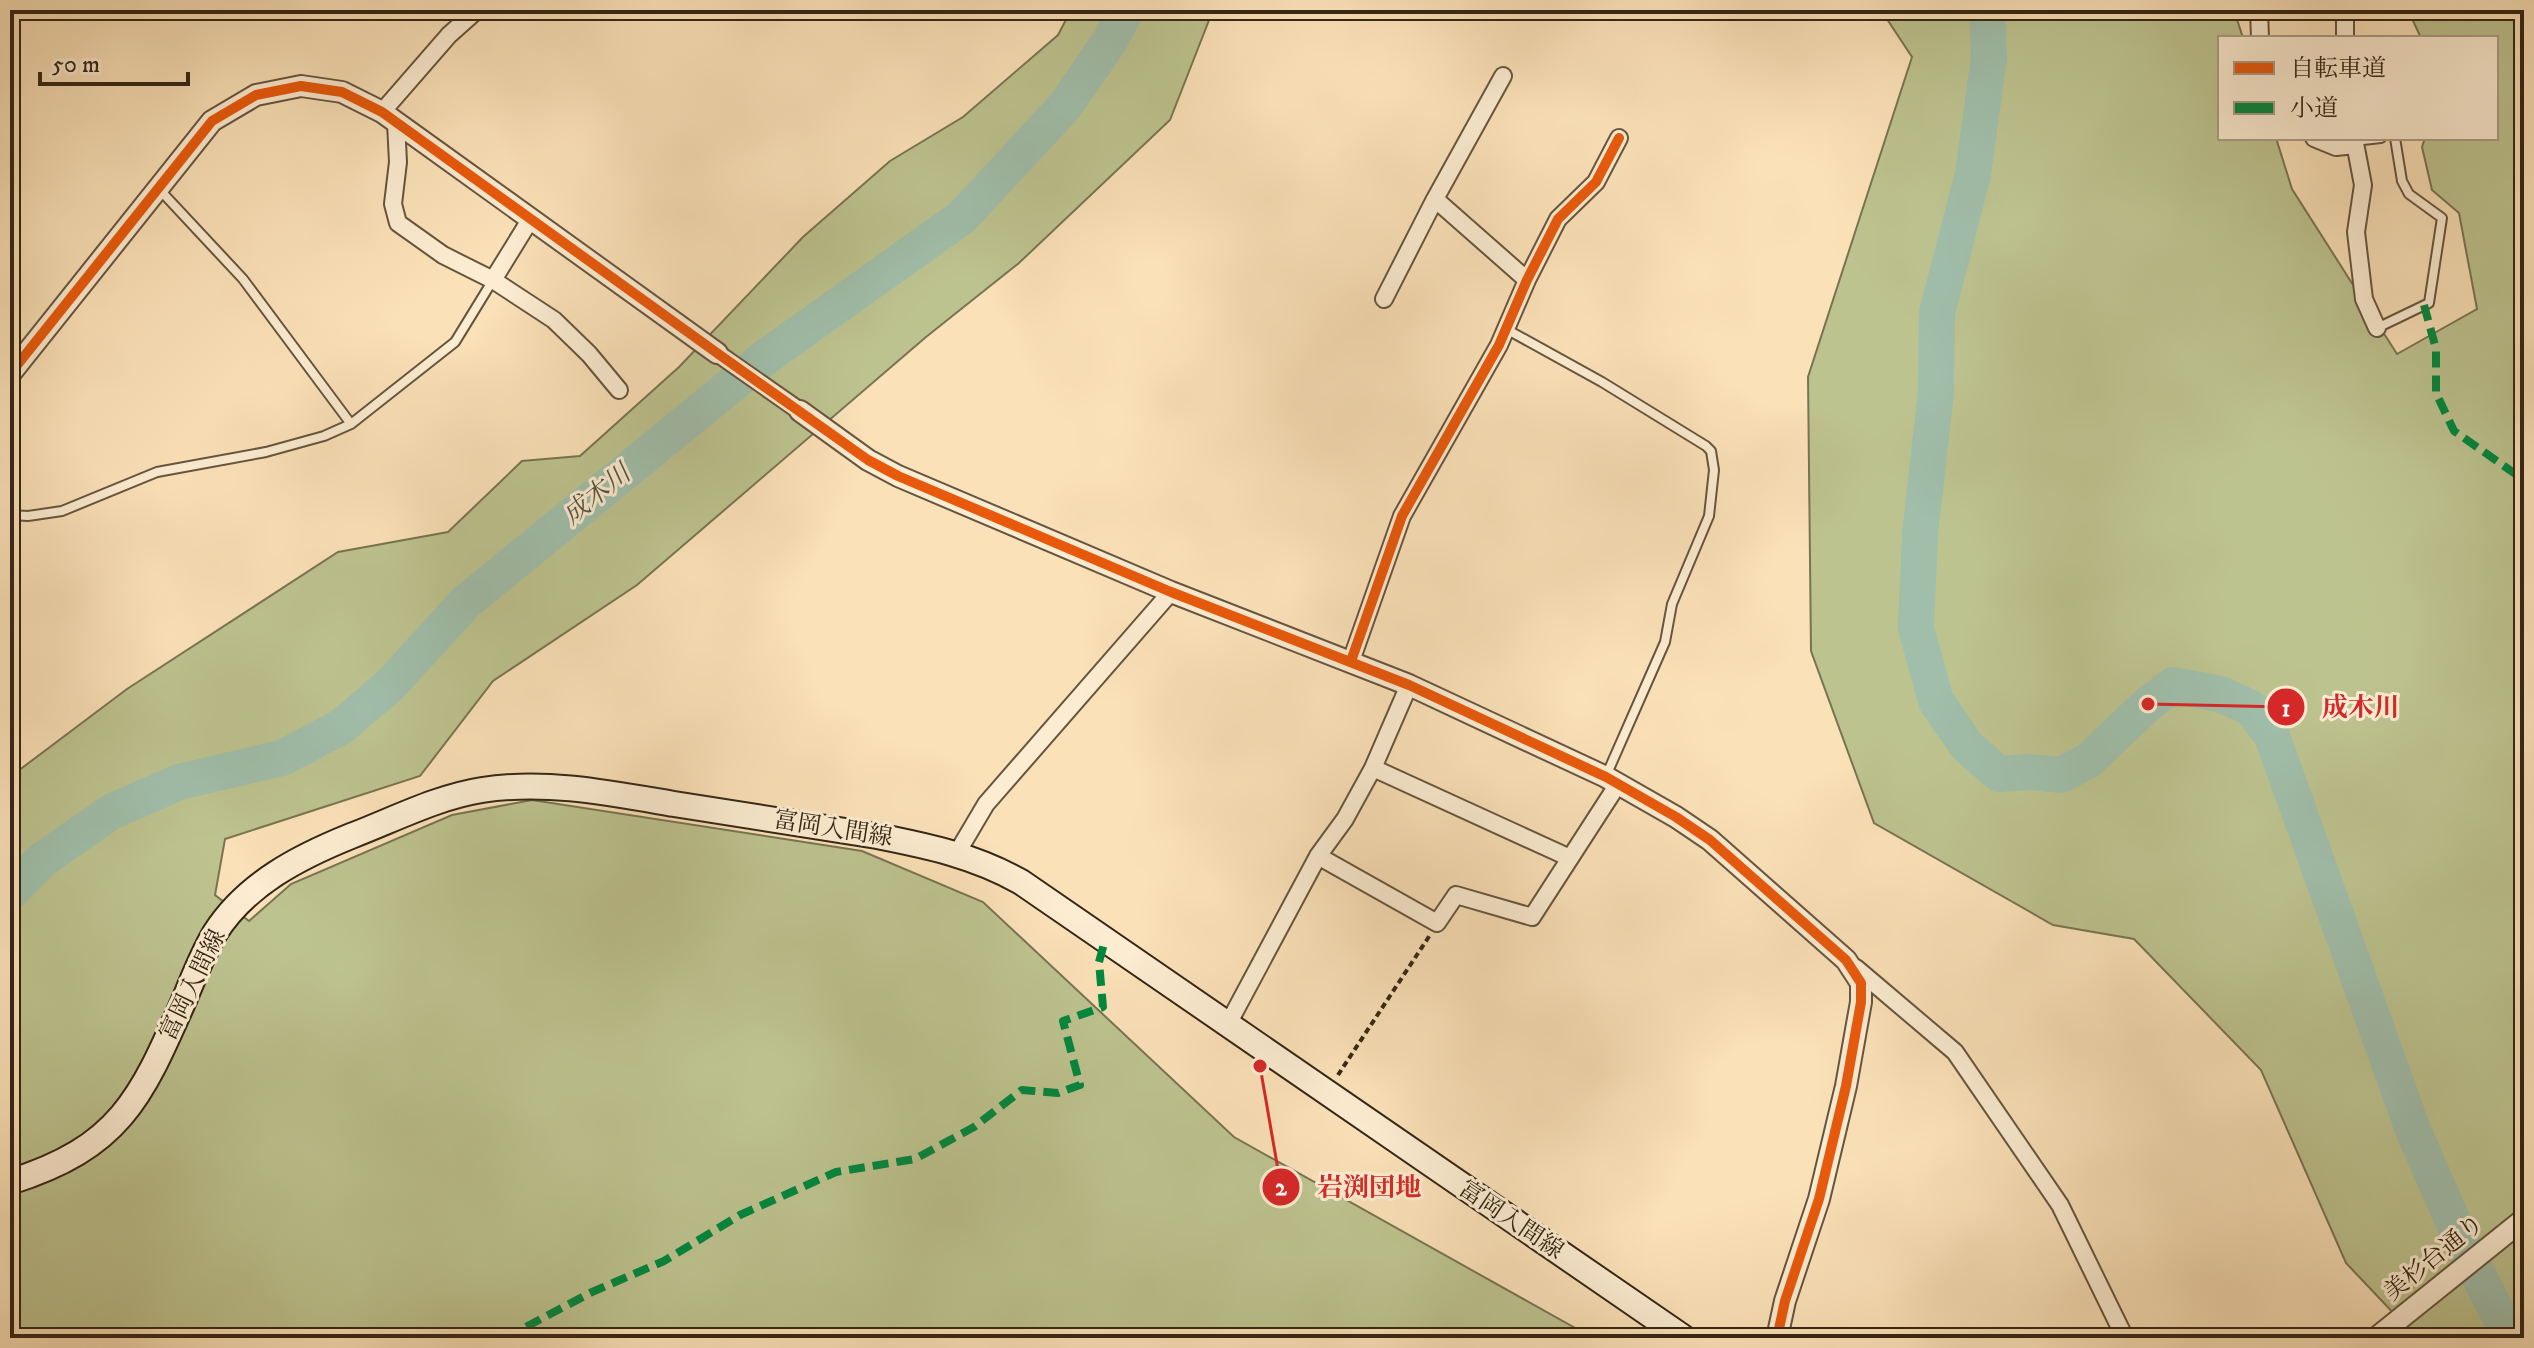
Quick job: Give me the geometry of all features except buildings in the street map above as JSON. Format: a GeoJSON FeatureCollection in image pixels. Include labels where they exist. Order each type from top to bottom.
{"type":"FeatureCollection","features":[{"type":"Feature","properties":{"kind":"main road","name":"富岡入間線"},"geometry":{"type":"LineString","coordinates":[[10,1182],[39,1173],[72,1157],[117,1123],[137,1098],[152,1071],[216,932],[255,886],[324,847],[443,800],[479,790],[555,787],[861,834],[957,853],[991,866],[1021,882],[1325,1094],[1684,1338]]}},
{"type":"Feature","properties":{"kind":"street"},"geometry":{"type":"LineString","coordinates":[[477,10],[449,35],[389,118],[398,162],[393,204],[398,223],[443,255],[493,280],[554,320],[589,354],[619,390]]}},
{"type":"Feature","properties":{"kind":"street"},"geometry":{"type":"LineString","coordinates":[[2259,10],[2260,36]]}},
{"type":"Feature","properties":{"kind":"street"},"geometry":{"type":"LineString","coordinates":[[2345,10],[2345,36]]}},
{"type":"Feature","properties":{"kind":"street"},"geometry":{"type":"LineString","coordinates":[[1384,299],[1503,76]]}},
{"type":"Feature","properties":{"kind":"street"},"geometry":{"type":"LineString","coordinates":[[10,374],[212,121],[256,95],[301,86],[342,92],[389,118],[868,460],[898,476],[1171,592],[1409,685],[1612,780],[1710,840],[1955,1052],[2060,1205],[2125,1338]]}},
{"type":"Feature","properties":{"kind":"street"},"geometry":{"type":"LineString","coordinates":[[1351,661],[1402,516],[1506,329],[1558,219],[1596,182],[1619,138]]}},
{"type":"Feature","properties":{"kind":"street"},"geometry":{"type":"LineString","coordinates":[[2319,140],[2336,147],[2354,141],[2363,185],[2356,232],[2364,299],[2377,328]]}},
{"type":"Feature","properties":{"kind":"street"},"geometry":{"type":"LineString","coordinates":[[1435,199],[1527,280]]}},
{"type":"Feature","properties":{"kind":"street"},"geometry":{"type":"LineString","coordinates":[[493,280],[530,220]]}},
{"type":"Feature","properties":{"kind":"street"},"geometry":{"type":"LineString","coordinates":[[957,853],[986,804],[1171,592]]}},
{"type":"Feature","properties":{"kind":"street"},"geometry":{"type":"LineString","coordinates":[[1227,1026],[1318,856],[1345,819],[1373,768],[1409,685]]}},
{"type":"Feature","properties":{"kind":"street"},"geometry":{"type":"LineString","coordinates":[[1373,768],[1570,858]]}},
{"type":"Feature","properties":{"kind":"street"},"geometry":{"type":"LineString","coordinates":[[1318,856],[1437,923],[1456,895],[1532,917],[1570,858],[1612,780]]}},
{"type":"Feature","properties":{"kind":"street"},"geometry":{"type":"LineString","coordinates":[[1777,1338],[1785,1301],[1819,1199],[1846,1086],[1861,1002],[1861,983],[1846,960]]}},
{"type":"Feature","properties":{"kind":"street","name":"美杉台通り"},"geometry":{"type":"LineString","coordinates":[[2376,1338],[2524,1219]]}},
{"type":"Feature","properties":{"kind":"lane"},"geometry":{"type":"LineString","coordinates":[[2377,328],[2429,303],[2442,218],[2409,194],[2402,181],[2395,140]]}},
{"type":"Feature","properties":{"kind":"lane"},"geometry":{"type":"LineString","coordinates":[[158,188],[243,279],[351,424]]}},
{"type":"Feature","properties":{"kind":"lane"},"geometry":{"type":"LineString","coordinates":[[10,515],[62,511],[157,472],[266,452],[324,436],[351,424],[455,342],[493,280]]}},
{"type":"Feature","properties":{"kind":"lane"},"geometry":{"type":"LineString","coordinates":[[1506,329],[1602,382],[1711,451],[1714,470],[1709,516],[1672,604],[1665,642],[1612,780]]}},
{"type":"Feature","properties":{"kind":"path"},"geometry":{"type":"LineString","coordinates":[[1325,1094],[1437,923]]}},
{"type":"Feature","properties":{"kind":"green space"},"geometry":{"type":"Polygon","coordinates":[[[1071,10],[1213,10],[1170,120],[1019,263],[926,337],[637,585],[493,681],[420,776],[225,839],[215,895],[249,921],[291,884],[452,815],[532,800],[862,851],[983,902],[1234,1137],[1593,1338],[10,1338],[10,777],[127,689],[338,552],[448,532],[522,461],[580,456],[679,367],[803,237],[890,161],[963,117],[1058,35],[1071,10]]]}},
{"type":"Feature","properties":{"kind":"green space"},"geometry":{"type":"Polygon","coordinates":[[[1881,10],[2234,10],[2242,36],[2218,36],[2218,140],[2277,140],[2292,189],[2397,354],[2477,309],[2459,213],[2432,190],[2422,147],[2424,140],[2498,140],[2498,36],[2420,36],[2408,10],[2524,10],[2524,1338],[2417,1338],[2346,1263],[2261,1070],[2134,939],[2053,925],[1874,823],[1811,651],[1808,377],[1912,57],[1881,10]]]}},
{"type":"Feature","properties":{"kind":"waterway","name":"成木川"},"geometry":{"type":"LineString","coordinates":[[10,893],[42,860],[111,812],[179,782],[282,758],[341,727],[390,685],[466,602],[767,356],[962,217],[1065,106],[1109,42],[1126,10]]}},
{"type":"Feature","properties":{"kind":"waterway","name":"成木川"},"geometry":{"type":"LineString","coordinates":[[1987,10],[1989,57],[1973,174],[1937,313],[1936,391],[1920,534],[1916,628],[1936,701],[1967,746],[1999,774],[2029,772],[2062,775],[2089,760],[2148,704],[2173,685],[2220,694],[2251,708],[2272,736],[2413,1130],[2469,1258],[2511,1338]]}},
{"type":"Feature","properties":{"kind":"marked path"},"geometry":{"type":"LineString","coordinates":[[2424,305],[2436,349],[2436,393],[2454,431],[2524,480]]}},
{"type":"Feature","properties":{"kind":"marked path"},"geometry":{"type":"LineString","coordinates":[[505,1338],[592,1292],[664,1261],[740,1215],[836,1172],[915,1159],[974,1127],[1022,1090],[1058,1093],[1080,1085],[1063,1021],[1103,1007],[1099,962],[1105,940]]}},
{"type":"Feature","properties":{"kind":"cycle path"},"geometry":{"type":"LineString","coordinates":[[10,374],[212,121],[256,95],[301,86],[342,92],[382,112],[868,460],[898,476],[1171,592],[1409,685],[1606,777],[1710,840],[1846,960],[1861,983],[1861,1002],[1846,1086],[1819,1199],[1785,1301],[1777,1338]]}},
{"type":"Feature","properties":{"kind":"cycle path"},"geometry":{"type":"LineString","coordinates":[[1351,661],[1402,516],[1499,345],[1558,219],[1596,182],[1619,138]]}},
{"type":"Feature","properties":{"kind":"place","name":"成木川"},"geometry":{"type":"Point","coordinates":[2148,704]}},
{"type":"Feature","properties":{"kind":"place","name":"岩渕団地"},"geometry":{"type":"Point","coordinates":[1260,1066]}}]}
